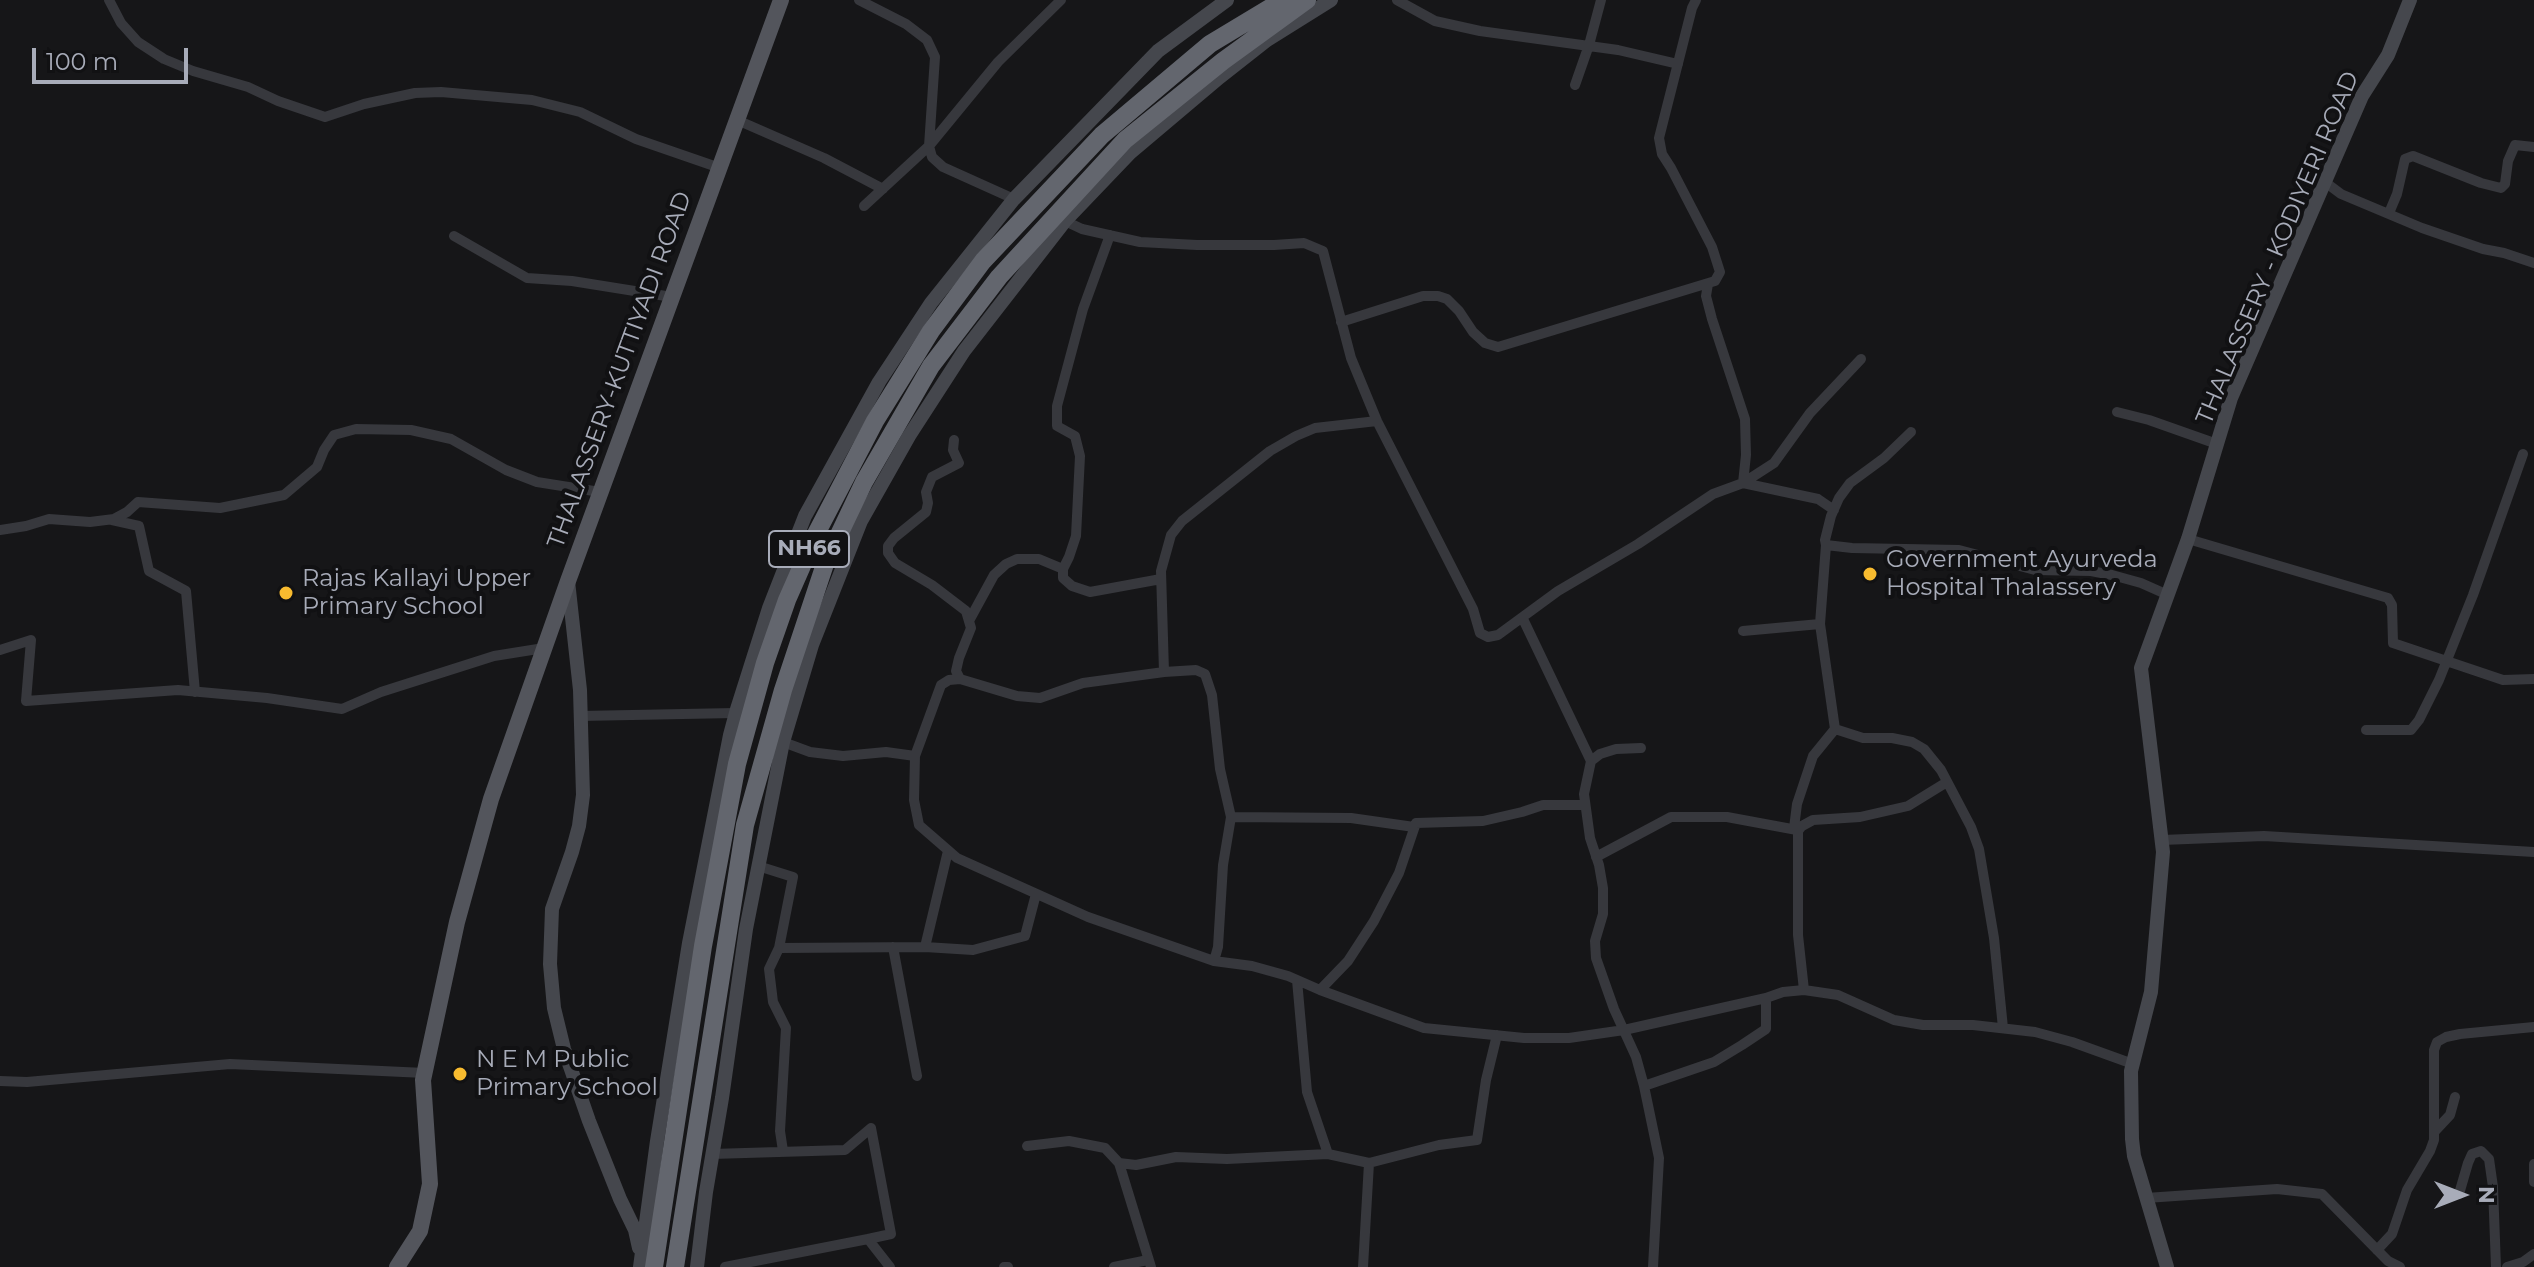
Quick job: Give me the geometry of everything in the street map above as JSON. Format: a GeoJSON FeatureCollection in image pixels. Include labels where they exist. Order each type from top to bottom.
{"type":"FeatureCollection","features":[{"type":"Feature","properties":{"kind":"highway","name":"NH66"},"geometry":{"type":"LineString","coordinates":[[645,1263],[737,764],[765,663],[787,600],[816,534],[875,421],[931,331],[983,261],[1102,135],[1210,44],[1283,0]]}},
{"type":"Feature","properties":{"kind":"highway","name":"NH66"},"geometry":{"type":"LineString","coordinates":[[675,1267],[745,825],[783,690],[825,564],[864,482],[931,366],[999,277],[1125,140],[1223,61],[1307,0]]}},
{"type":"Feature","properties":{"kind":"main road","name":"THALASSERY-KUTTIYADI ROAD"},"geometry":{"type":"LineString","coordinates":[[397,1267],[420,1231],[430,1184],[423,1080],[457,922],[491,799],[781,0]]}},
{"type":"Feature","properties":{"kind":"street"},"geometry":{"type":"LineString","coordinates":[[109,0],[121,23],[138,42],[164,59],[325,117],[364,104],[415,93],[441,92],[532,100],[580,112],[636,139],[720,168]]}},
{"type":"Feature","properties":{"kind":"street"},"geometry":{"type":"LineString","coordinates":[[859,0],[906,24],[927,40],[935,57],[929,146],[932,157],[943,167],[1014,199]]}},
{"type":"Feature","properties":{"kind":"street"},"geometry":{"type":"LineString","coordinates":[[864,206],[929,146],[998,62],[1061,0]]}},
{"type":"Feature","properties":{"kind":"street"},"geometry":{"type":"LineString","coordinates":[[645,1263],[657,1141],[689,943],[735,713],[769,608],[805,516],[879,382],[923,316],[1014,199],[1158,51],[1227,0]]}},
{"type":"Feature","properties":{"kind":"street"},"geometry":{"type":"LineString","coordinates":[[697,1267],[746,929],[783,742],[812,645],[861,521],[909,436],[964,351],[1065,221],[1130,153],[1220,77],[1267,40],[1331,0]]}},
{"type":"Feature","properties":{"kind":"street"},"geometry":{"type":"LineString","coordinates":[[1397,0],[1435,21],[1480,31],[1589,45],[1678,64]]}},
{"type":"Feature","properties":{"kind":"street"},"geometry":{"type":"LineString","coordinates":[[1575,85],[1601,0]]}},
{"type":"Feature","properties":{"kind":"street"},"geometry":{"type":"LineString","coordinates":[[1341,322],[1423,296],[1438,296],[1447,299],[1459,311],[1485,343],[1498,347],[1715,281],[1720,272],[1698,219],[1662,154],[1659,138],[1696,0]]}},
{"type":"Feature","properties":{"kind":"street","name":"THALASSERY - KODIYERI ROAD"},"geometry":{"type":"LineString","coordinates":[[2167,1267],[2134,1156],[2132,1139],[2133,1064],[2151,992],[2163,852],[2141,668],[2188,539],[2231,398],[2362,96],[2388,55],[2410,0]]}},
{"type":"Feature","properties":{"kind":"street"},"geometry":{"type":"LineString","coordinates":[[737,120],[824,158],[883,189]]}},
{"type":"Feature","properties":{"kind":"street"},"geometry":{"type":"LineString","coordinates":[[2389,213],[2405,159],[2413,156],[2501,188],[2505,184],[2508,161],[2515,145],[2534,147]]}},
{"type":"Feature","properties":{"kind":"street"},"geometry":{"type":"LineString","coordinates":[[2325,182],[2341,194],[2448,237],[2534,263]]}},
{"type":"Feature","properties":{"kind":"street"},"geometry":{"type":"LineString","coordinates":[[1065,221],[1082,229],[1140,242],[1197,245],[1304,243],[1323,251],[1351,358],[1377,421],[1473,609],[1480,633],[1488,637],[1498,635],[1558,591],[1638,544],[1713,494],[1743,483],[1774,463],[1810,413],[1861,359]]}},
{"type":"Feature","properties":{"kind":"street"},"geometry":{"type":"LineString","coordinates":[[1110,235],[1083,309],[1057,406],[1057,426],[1075,436],[1080,456],[1076,536],[1063,569],[1063,578],[1072,586],[1090,592],[1161,579]]}},
{"type":"Feature","properties":{"kind":"street"},"geometry":{"type":"LineString","coordinates":[[454,236],[527,278],[572,281],[672,297]]}},
{"type":"Feature","properties":{"kind":"street"},"geometry":{"type":"LineString","coordinates":[[1708,284],[1706,296],[1712,319],[1745,419],[1743,483]]}},
{"type":"Feature","properties":{"kind":"street"},"geometry":{"type":"LineString","coordinates":[[2117,412],[2217,444]]}},
{"type":"Feature","properties":{"kind":"street"},"geometry":{"type":"LineString","coordinates":[[1164,672],[1161,579],[1167,546],[1182,521],[1270,451],[1315,428],[1377,421]]}},
{"type":"Feature","properties":{"kind":"street"},"geometry":{"type":"LineString","coordinates":[[0,530],[49,519],[90,522],[110,519],[127,512],[138,502],[220,508],[284,495],[317,467],[334,435],[356,429],[411,430],[451,439],[506,470],[537,482],[600,492]]}},
{"type":"Feature","properties":{"kind":"street"},"geometry":{"type":"LineString","coordinates":[[1804,990],[1798,935],[1797,804],[1813,756],[1835,729],[1820,624],[1827,530],[1834,510],[1850,483],[1884,458],[1911,432]]}},
{"type":"Feature","properties":{"kind":"street"},"geometry":{"type":"LineString","coordinates":[[954,440],[953,450],[959,463],[932,477],[926,492],[926,512],[894,538],[888,546],[888,553],[895,563],[932,585],[966,611],[970,619],[970,635],[956,671],[960,679]]}},
{"type":"Feature","properties":{"kind":"street"},"geometry":{"type":"LineString","coordinates":[[2366,730],[2411,730],[2419,720],[2473,595],[2523,454]]}},
{"type":"Feature","properties":{"kind":"street"},"geometry":{"type":"LineString","coordinates":[[1743,483],[1818,499],[1834,510]]}},
{"type":"Feature","properties":{"kind":"street"},"geometry":{"type":"LineString","coordinates":[[110,519],[139,526],[149,571],[186,591],[195,692]]}},
{"type":"Feature","properties":{"kind":"street"},"geometry":{"type":"LineString","coordinates":[[2188,539],[2388,598],[2392,605],[2393,643],[2503,680],[2534,679]]}},
{"type":"Feature","properties":{"kind":"street"},"geometry":{"type":"LineString","coordinates":[[1826,545],[1959,550],[2035,570],[2091,571],[2112,575],[2168,595]]}},
{"type":"Feature","properties":{"kind":"street"},"geometry":{"type":"LineString","coordinates":[[970,619],[994,575],[1006,564],[1017,559],[1039,559],[1063,569]]}},
{"type":"Feature","properties":{"kind":"street"},"geometry":{"type":"LineString","coordinates":[[568,581],[577,662],[583,795],[579,826],[552,909],[550,964],[554,1008],[564,1049],[589,1121],[635,1230],[645,1263]]}},
{"type":"Feature","properties":{"kind":"street"},"geometry":{"type":"LineString","coordinates":[[1523,619],[1591,761],[1584,794],[1585,805],[1603,888],[1603,914],[1595,941],[1596,958],[1636,1057],[1659,1158],[1653,1267]]}},
{"type":"Feature","properties":{"kind":"street"},"geometry":{"type":"LineString","coordinates":[[1743,631],[1820,624]]}},
{"type":"Feature","properties":{"kind":"street"},"geometry":{"type":"LineString","coordinates":[[0,650],[31,640],[26,701],[178,690],[342,709],[381,692],[494,656],[544,648]]}},
{"type":"Feature","properties":{"kind":"street"},"geometry":{"type":"LineString","coordinates":[[1214,961],[1231,817],[1220,769],[1209,682],[1205,674],[1196,670],[1164,672],[1083,683],[1040,698],[1017,696],[960,679],[941,685],[915,756],[914,800],[919,825],[957,858],[1088,917],[1214,961],[1252,966],[1297,980],[1424,1028],[1569,1038],[1624,1030],[1783,992],[1804,990],[1838,995],[1894,1020],[1923,1025],[1973,1025],[2035,1032],[2133,1064]]}},
{"type":"Feature","properties":{"kind":"street"},"geometry":{"type":"LineString","coordinates":[[580,716],[735,713]]}},
{"type":"Feature","properties":{"kind":"street"},"geometry":{"type":"LineString","coordinates":[[1835,729],[1863,738],[1912,742],[1924,749],[1947,782],[1979,849],[1994,938],[2003,1028]]}},
{"type":"Feature","properties":{"kind":"street"},"geometry":{"type":"LineString","coordinates":[[783,742],[810,752],[843,756],[886,752],[915,756]]}},
{"type":"Feature","properties":{"kind":"street"},"geometry":{"type":"LineString","coordinates":[[1591,761],[1600,754],[1616,749],[1641,748]]}},
{"type":"Feature","properties":{"kind":"street"},"geometry":{"type":"LineString","coordinates":[[1596,857],[1671,817],[1727,817],[1796,830],[1813,820],[1860,817],[1908,806],[1947,782]]}},
{"type":"Feature","properties":{"kind":"street"},"geometry":{"type":"LineString","coordinates":[[1320,990],[1348,961],[1374,921],[1399,873],[1414,827],[1419,822],[1483,821],[1543,805],[1585,805]]}},
{"type":"Feature","properties":{"kind":"street"},"geometry":{"type":"LineString","coordinates":[[1231,817],[1351,818],[1414,827]]}},
{"type":"Feature","properties":{"kind":"street"},"geometry":{"type":"LineString","coordinates":[[2162,840],[2264,836],[2534,852]]}},
{"type":"Feature","properties":{"kind":"street"},"geometry":{"type":"LineString","coordinates":[[925,947],[948,851]]}},
{"type":"Feature","properties":{"kind":"street"},"geometry":{"type":"LineString","coordinates":[[758,866],[793,877],[779,948],[769,969],[773,1002],[786,1028],[780,1131],[783,1151]]}},
{"type":"Feature","properties":{"kind":"street"},"geometry":{"type":"LineString","coordinates":[[779,948],[925,947],[973,950],[1025,936],[1036,894]]}},
{"type":"Feature","properties":{"kind":"street"},"geometry":{"type":"LineString","coordinates":[[893,947],[917,1076]]}},
{"type":"Feature","properties":{"kind":"street"},"geometry":{"type":"LineString","coordinates":[[1297,980],[1307,1092],[1328,1154]]}},
{"type":"Feature","properties":{"kind":"street"},"geometry":{"type":"LineString","coordinates":[[1644,1086],[1714,1062],[1766,1029],[1766,998]]}},
{"type":"Feature","properties":{"kind":"street"},"geometry":{"type":"LineString","coordinates":[[2377,1250],[2392,1234],[2407,1190],[2430,1151],[2435,1131],[2434,1050],[2437,1042],[2460,1034],[2534,1027]]}},
{"type":"Feature","properties":{"kind":"street"},"geometry":{"type":"LineString","coordinates":[[1119,1163],[1136,1165],[1176,1157],[1227,1159],[1328,1154],[1369,1163],[1439,1145],[1477,1140],[1497,1035]]}},
{"type":"Feature","properties":{"kind":"street"},"geometry":{"type":"LineString","coordinates":[[0,1081],[27,1082],[230,1064],[425,1073]]}},
{"type":"Feature","properties":{"kind":"street"},"geometry":{"type":"LineString","coordinates":[[2435,1131],[2450,1115],[2455,1097]]}},
{"type":"Feature","properties":{"kind":"street"},"geometry":{"type":"LineString","coordinates":[[712,1154],[845,1150],[871,1128],[891,1234],[725,1267]]}},
{"type":"Feature","properties":{"kind":"street"},"geometry":{"type":"LineString","coordinates":[[1027,1146],[1069,1141],[1105,1148],[1119,1163],[1150,1263],[1114,1267]]}},
{"type":"Feature","properties":{"kind":"street"},"geometry":{"type":"LineString","coordinates":[[2459,1194],[2472,1154],[2481,1151],[2489,1159],[2492,1174],[2496,1267]]}},
{"type":"Feature","properties":{"kind":"street"},"geometry":{"type":"LineString","coordinates":[[1363,1267],[1369,1163]]}},
{"type":"Feature","properties":{"kind":"street"},"geometry":{"type":"LineString","coordinates":[[2534,1164],[2534,1182]]}},
{"type":"Feature","properties":{"kind":"street"},"geometry":{"type":"LineString","coordinates":[[2146,1198],[2277,1189],[2322,1194],[2389,1264],[2400,1267]]}},
{"type":"Feature","properties":{"kind":"street"},"geometry":{"type":"LineString","coordinates":[[868,1239],[890,1267]]}},
{"type":"Feature","properties":{"kind":"street"},"geometry":{"type":"LineString","coordinates":[[2507,1267],[2523,1262],[2534,1254]]}},
{"type":"Feature","properties":{"kind":"place","name":"Government Ayurveda Hospital Thalassery"},"geometry":{"type":"Point","coordinates":[1870,574]}},
{"type":"Feature","properties":{"kind":"place","name":"Rajas Kallayi Upper Primary School"},"geometry":{"type":"Point","coordinates":[286,593]}},
{"type":"Feature","properties":{"kind":"place","name":"N E M Public Primary School"},"geometry":{"type":"Point","coordinates":[460,1074]}}]}
